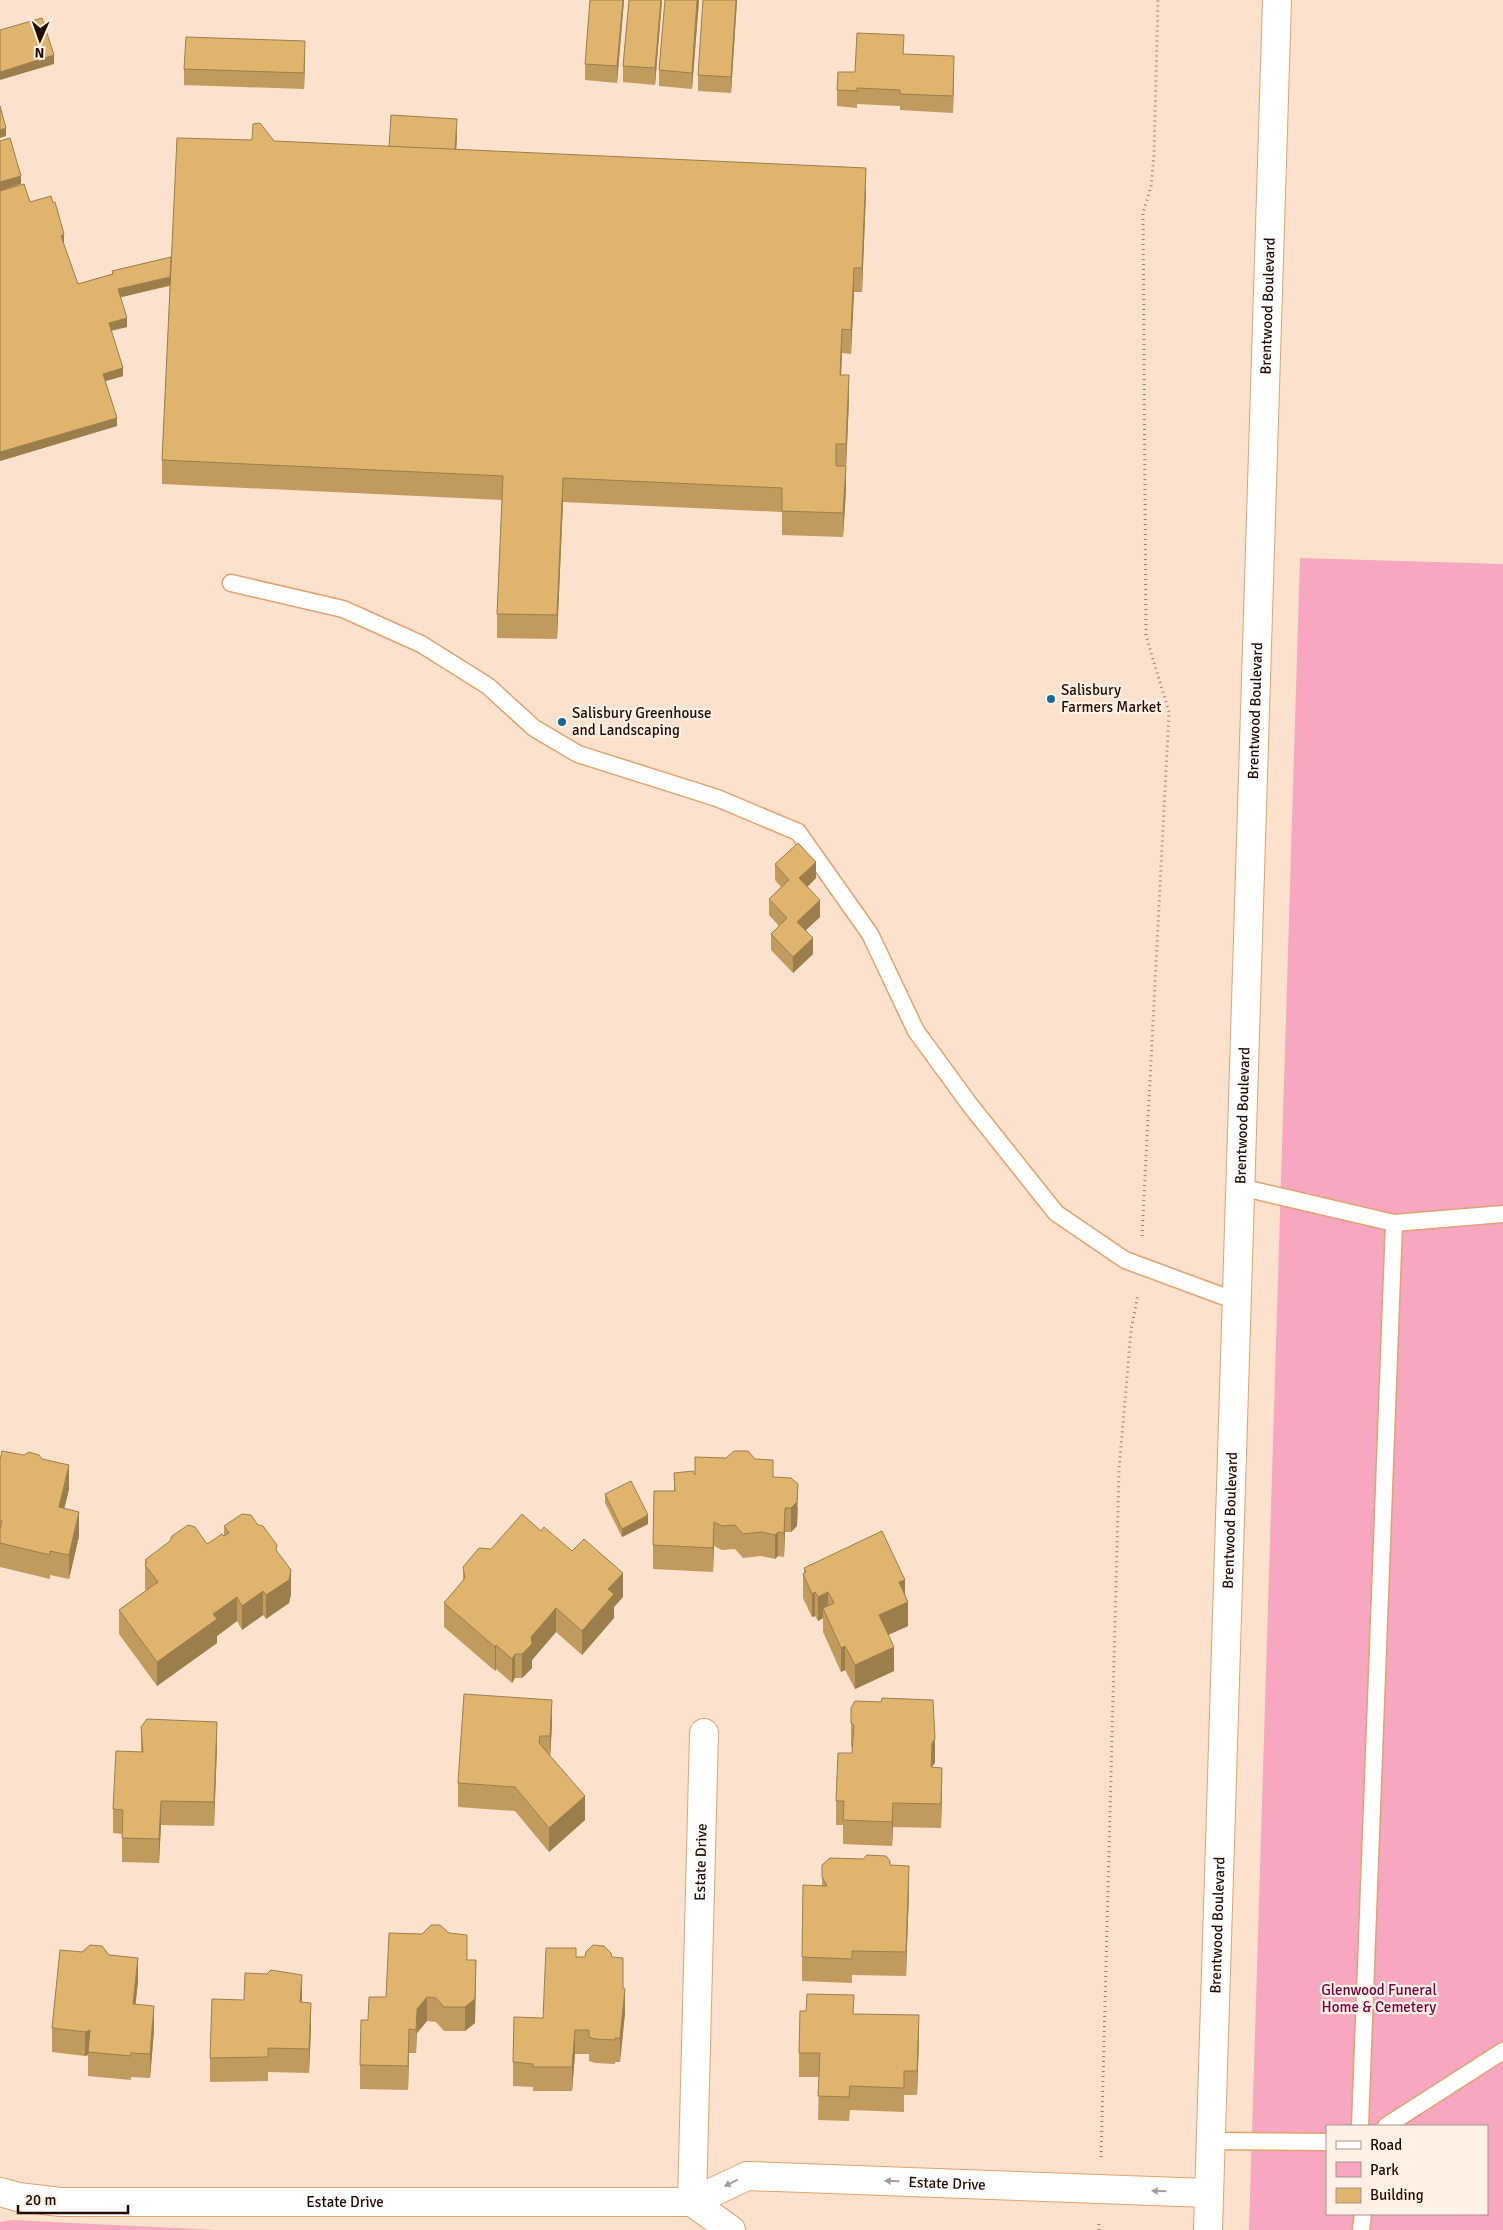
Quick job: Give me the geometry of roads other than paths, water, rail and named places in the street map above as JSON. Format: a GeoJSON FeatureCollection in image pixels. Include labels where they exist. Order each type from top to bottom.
{"type":"FeatureCollection","features":[{"type":"Feature","properties":{"kind":"street","name":"Brentwood Boulevard"},"geometry":{"type":"LineString","coordinates":[[1208,2230],[1278,0]]}},
{"type":"Feature","properties":{"kind":"street","name":"Estate Drive"},"geometry":{"type":"LineString","coordinates":[[692,2202],[704,1733]]}},
{"type":"Feature","properties":{"kind":"street","name":"Estate Drive"},"geometry":{"type":"LineString","coordinates":[[0,2192],[18,2197],[61,2202],[692,2202],[747,2176],[1208,2193]]}},
{"type":"Feature","properties":{"kind":"street"},"geometry":{"type":"LineString","coordinates":[[692,2202],[731,2230]]}},
{"type":"Feature","properties":{"kind":"lane"},"geometry":{"type":"LineString","coordinates":[[231,583],[343,609],[422,644],[488,686],[534,728],[578,754],[717,798],[798,832],[870,934],[916,1031],[970,1105],[1056,1213],[1125,1260],[1236,1301]]}},
{"type":"Feature","properties":{"kind":"lane"},"geometry":{"type":"LineString","coordinates":[[1240,1187],[1394,1223],[1503,1214]]}},
{"type":"Feature","properties":{"kind":"lane"},"geometry":{"type":"LineString","coordinates":[[1360,2125],[1394,1223]]}},
{"type":"Feature","properties":{"kind":"lane"},"geometry":{"type":"LineString","coordinates":[[1388,2125],[1503,2051]]}},
{"type":"Feature","properties":{"kind":"lane"},"geometry":{"type":"LineString","coordinates":[[1210,2141],[1326,2142]]}},
{"type":"Feature","properties":{"kind":"lane"},"geometry":{"type":"LineString","coordinates":[[1361,2230],[1363,2215]]}},
{"type":"Feature","properties":{"kind":"place","name":"Salisbury Farmers Market"},"geometry":{"type":"Point","coordinates":[1051,699]}},
{"type":"Feature","properties":{"kind":"place","name":"Salisbury Greenhouse and Landscaping"},"geometry":{"type":"Point","coordinates":[562,722]}},
{"type":"Feature","properties":{"kind":"park label","name":"Glenwood Funeral Home & Cemetery"},"geometry":{"type":"Point","coordinates":[1379,1998]}}]}
